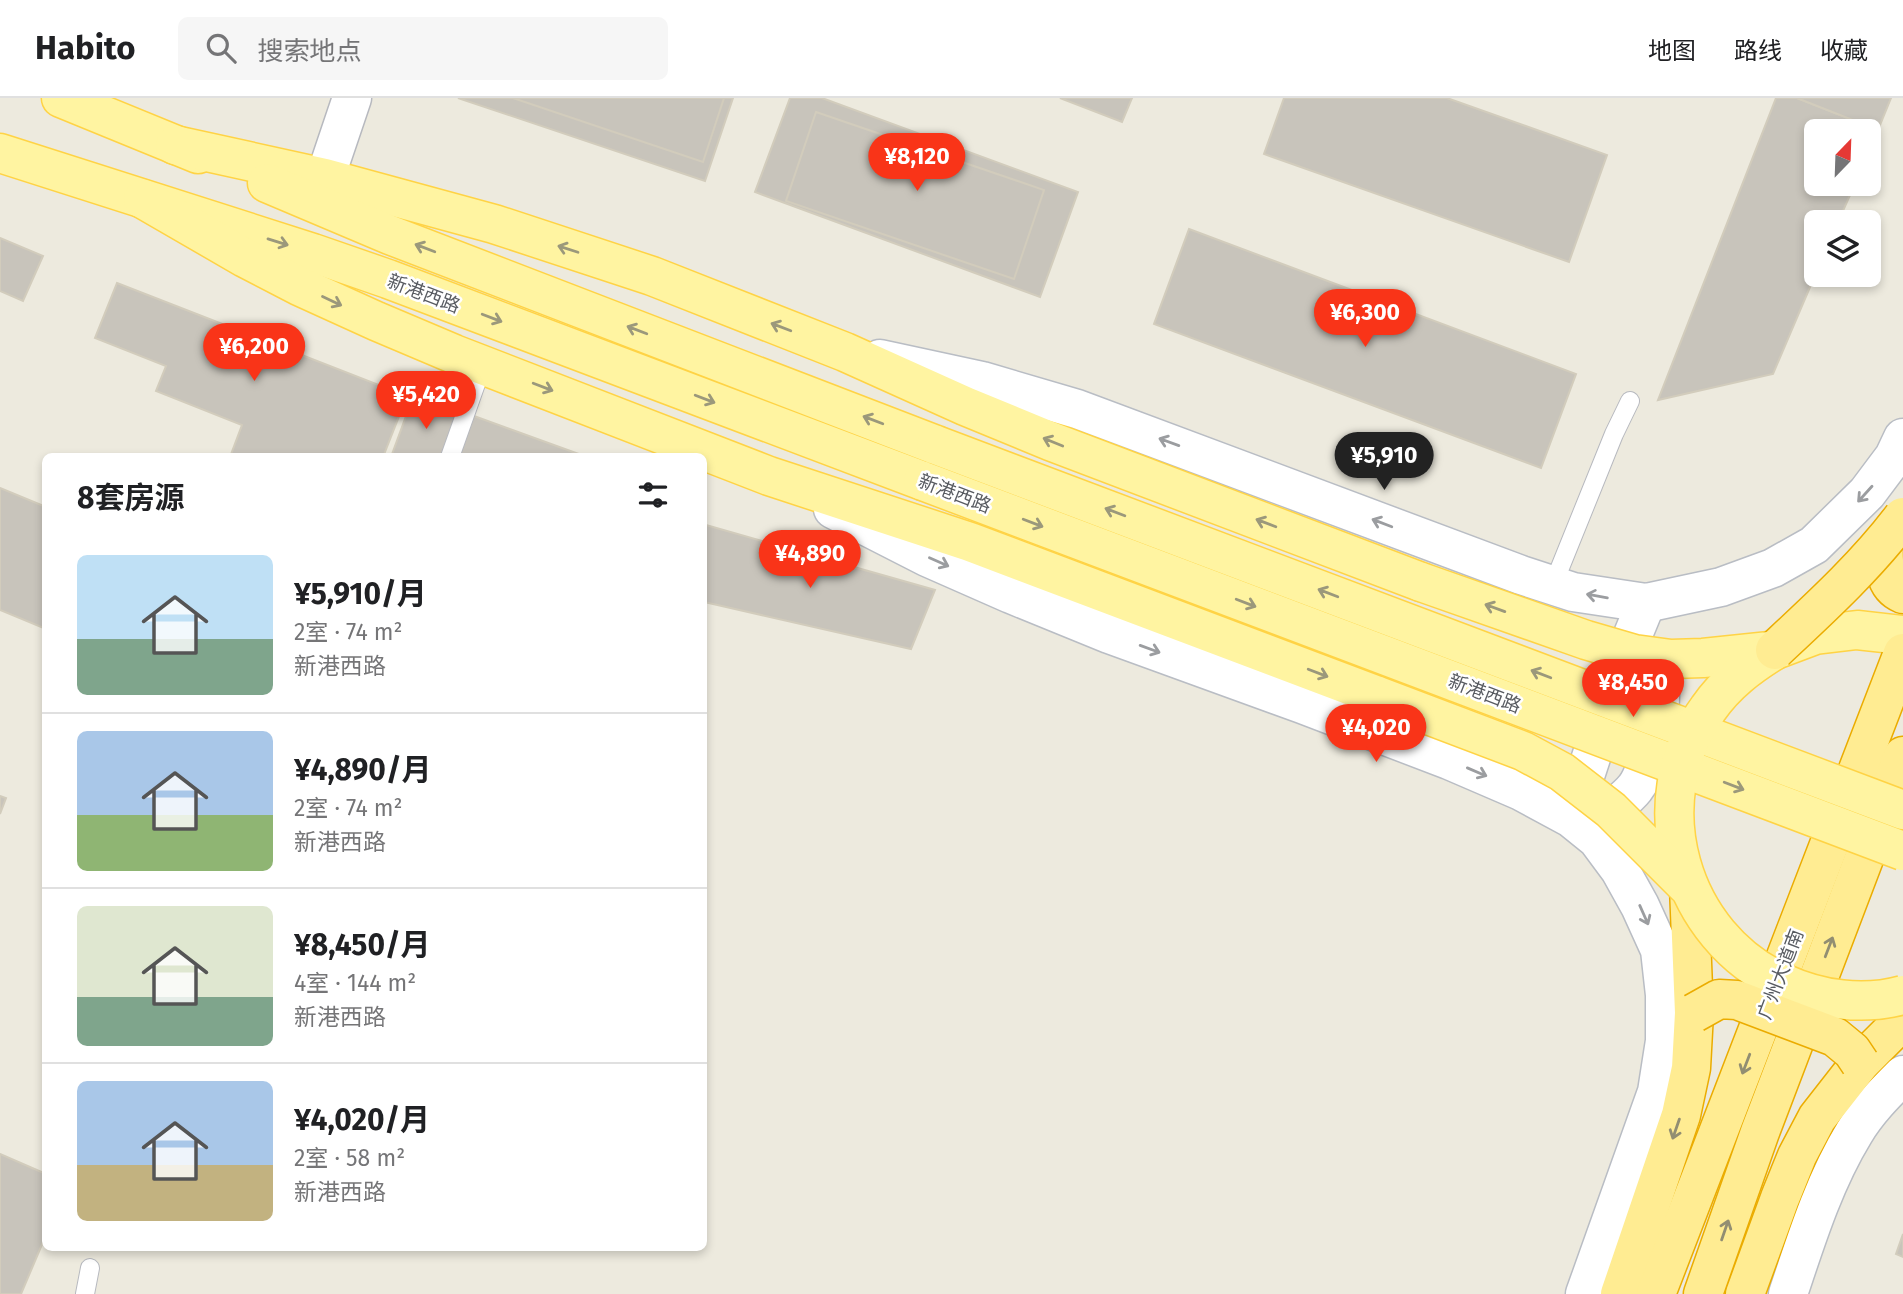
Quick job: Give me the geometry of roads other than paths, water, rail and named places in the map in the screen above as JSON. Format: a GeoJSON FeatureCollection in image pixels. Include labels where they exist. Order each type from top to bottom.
{"type":"FeatureCollection","features":[{"type":"Feature","properties":{"kind":"highway"},"geometry":{"type":"LineString","coordinates":[[1893,530],[1883,558],[1886,578],[1895,591],[1903,594]]}},
{"type":"Feature","properties":{"kind":"highway"},"geometry":{"type":"LineString","coordinates":[[1775,650],[1893,530]]}},
{"type":"Feature","properties":{"kind":"highway","name":"广州大道南"},"geometry":{"type":"LineString","coordinates":[[1656,1294],[1903,653]]}},
{"type":"Feature","properties":{"kind":"highway","name":"广州大道南"},"geometry":{"type":"LineString","coordinates":[[1703,1294],[1765,1119],[1903,756]]}},
{"type":"Feature","properties":{"kind":"highway"},"geometry":{"type":"LineString","coordinates":[[1620,1294],[1681,1115],[1691,1068],[1694,1013],[1689,887]]}},
{"type":"Feature","properties":{"kind":"highway"},"geometry":{"type":"LineString","coordinates":[[1694,1013],[1719,999],[1737,1000],[1835,1037],[1852,1051],[1860,1063]]}},
{"type":"Feature","properties":{"kind":"highway"},"geometry":{"type":"LineString","coordinates":[[1745,1294],[1797,1156],[1817,1118],[1860,1063],[1903,1020]]}},
{"type":"Feature","properties":{"kind":"main road","name":"新港西路"},"geometry":{"type":"LineString","coordinates":[[61,98],[403,240],[936,445],[1903,810]]}},
{"type":"Feature","properties":{"kind":"main road"},"geometry":{"type":"LineString","coordinates":[[324,178],[352,98]]}},
{"type":"Feature","properties":{"kind":"main road"},"geometry":{"type":"LineString","coordinates":[[175,145],[324,178],[494,224],[652,276],[845,352],[1050,441],[1421,582],[1586,640],[1634,654],[1671,659],[1775,650]]}},
{"type":"Feature","properties":{"kind":"main road","name":"新港西路"},"geometry":{"type":"LineString","coordinates":[[0,153],[388,279],[1903,851]]}},
{"type":"Feature","properties":{"kind":"main road"},"geometry":{"type":"LineString","coordinates":[[143,199],[299,286],[376,321],[483,364],[769,476],[970,542],[1523,751],[1562,772],[1611,810],[1689,887]]}},
{"type":"Feature","properties":{"kind":"main road"},"geometry":{"type":"LineString","coordinates":[[845,352],[982,381],[1077,409],[1573,592],[1646,603],[1721,587],[1773,568],[1814,545],[1867,493],[1894,457],[1903,438]]}},
{"type":"Feature","properties":{"kind":"main road"},"geometry":{"type":"LineString","coordinates":[[769,476],[927,557],[1011,594],[1109,634],[1449,760],[1521,791],[1572,818],[1597,839],[1620,870],[1660,950],[1665,995],[1665,1041],[1657,1092],[1585,1294]]}},
{"type":"Feature","properties":{"kind":"main road"},"geometry":{"type":"LineString","coordinates":[[1572,818],[1623,659],[1646,603]]}},
{"type":"Feature","properties":{"kind":"main road"},"geometry":{"type":"LineString","coordinates":[[1903,635],[1857,630],[1815,635],[1775,650],[1749,666],[1719,694],[1706,710],[1691,737],[1675,796],[1674,827],[1679,857],[1689,887],[1703,915],[1722,939],[1745,961],[1771,978],[1830,998],[1861,1001],[1903,995]]}},
{"type":"Feature","properties":{"kind":"main road"},"geometry":{"type":"LineString","coordinates":[[1611,810],[1637,786],[1644,772],[1651,751],[1658,709],[1659,683],[1653,670],[1634,654]]}},
{"type":"Feature","properties":{"kind":"main road"},"geometry":{"type":"LineString","coordinates":[[1788,1294],[1833,1171],[1855,1131],[1882,1096],[1903,1075]]}},
{"type":"Feature","properties":{"kind":"lane"},"geometry":{"type":"LineString","coordinates":[[451,453],[483,364]]}},
{"type":"Feature","properties":{"kind":"lane"},"geometry":{"type":"LineString","coordinates":[[1553,585],[1614,433],[1630,401]]}},
{"type":"Feature","properties":{"kind":"lane"},"geometry":{"type":"LineString","coordinates":[[85,1294],[90,1268]]}}]}
